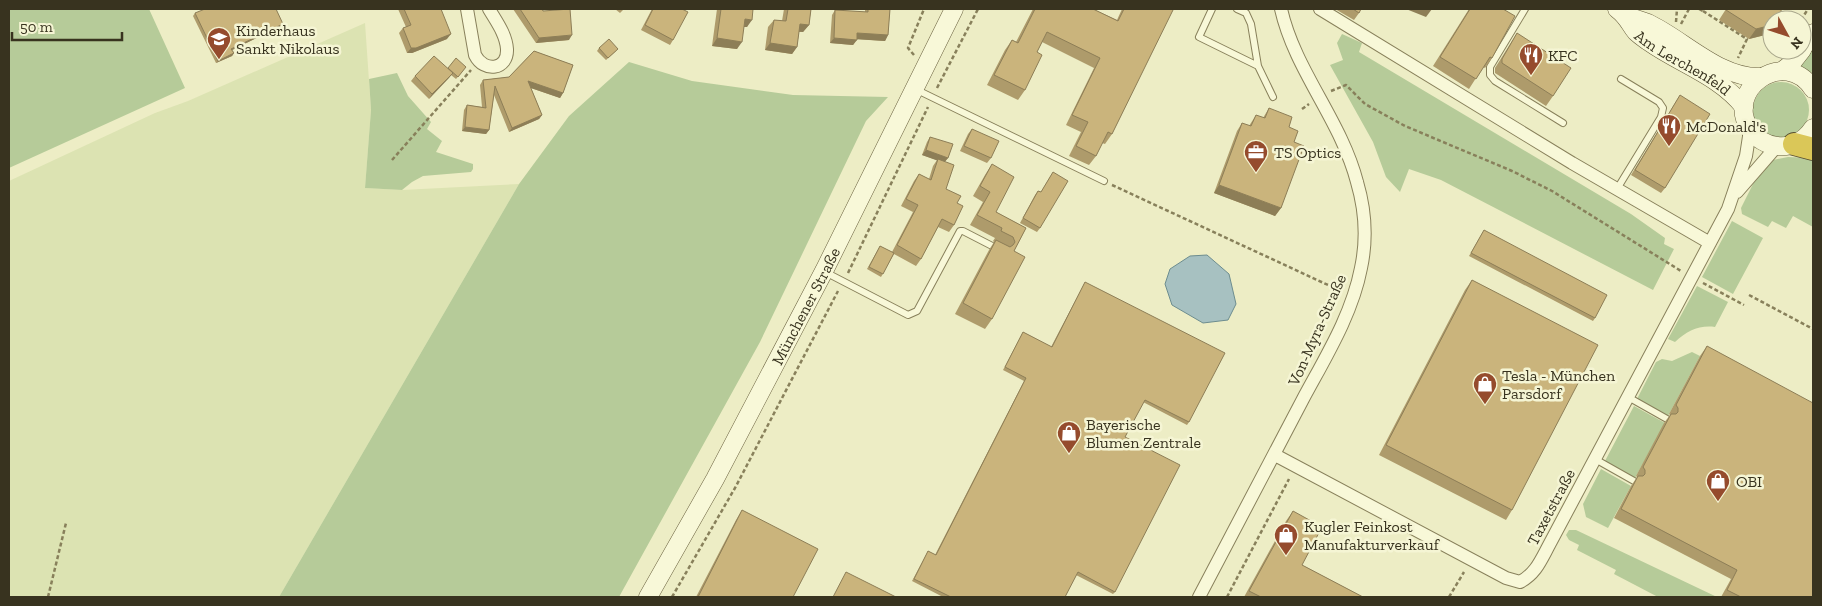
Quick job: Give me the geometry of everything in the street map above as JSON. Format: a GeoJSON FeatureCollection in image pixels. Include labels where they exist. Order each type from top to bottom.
{"type":"FeatureCollection","features":[{"type":"Feature","properties":{"kind":"street"},"geometry":{"type":"LineString","coordinates":[[467,9],[475,55],[478,62],[484,66],[494,67],[501,64],[506,57],[507,50],[504,36],[489,9]]}},
{"type":"Feature","properties":{"kind":"street","name":"Münchener Straße"},"geometry":{"type":"LineString","coordinates":[[648,597],[716,479],[824,271],[954,9]]}},
{"type":"Feature","properties":{"kind":"street","name":"Von-Myra-Straße"},"geometry":{"type":"LineString","coordinates":[[1199,597],[1332,344],[1354,297],[1365,242],[1358,183],[1344,142],[1293,47],[1281,9]]}},
{"type":"Feature","properties":{"kind":"street"},"geometry":{"type":"LineString","coordinates":[[1320,9],[1420,71],[1710,243]]}},
{"type":"Feature","properties":{"kind":"street","name":"Am Lerchenfeld"},"geometry":{"type":"LineString","coordinates":[[1622,12],[1648,23],[1706,59],[1749,78],[1761,77],[1782,71]]}},
{"type":"Feature","properties":{"kind":"street","name":"Am Lerchenfeld"},"geometry":{"type":"LineString","coordinates":[[1622,12],[1636,32],[1650,43],[1698,70],[1725,89],[1744,107]]}},
{"type":"Feature","properties":{"kind":"street"},"geometry":{"type":"LineString","coordinates":[[1782,71],[1795,60]]}},
{"type":"Feature","properties":{"kind":"street"},"geometry":{"type":"LineString","coordinates":[[1782,71],[1801,77],[1813,89]]}},
{"type":"Feature","properties":{"kind":"street","name":"Am Lerchenfeld"},"geometry":{"type":"LineString","coordinates":[[1750,130],[1745,119],[1744,107],[1747,93],[1761,77]]}},
{"type":"Feature","properties":{"kind":"street"},"geometry":{"type":"LineString","coordinates":[[1750,130],[1765,142],[1795,146],[1813,128]]}},
{"type":"Feature","properties":{"kind":"street","name":"Taxetstraße"},"geometry":{"type":"LineString","coordinates":[[1275,454],[1506,578],[1520,582],[1530,577],[1536,571],[1734,196],[1749,146],[1750,130]]}},
{"type":"Feature","properties":{"kind":"street","name":"Taxetstraße"},"geometry":{"type":"LineString","coordinates":[[1734,196],[1795,146]]}},
{"type":"Feature","properties":{"kind":"lane"},"geometry":{"type":"LineString","coordinates":[[1212,9],[1199,37],[1258,66]]}},
{"type":"Feature","properties":{"kind":"lane"},"geometry":{"type":"LineString","coordinates":[[1237,9],[1246,13],[1251,24],[1258,66],[1273,97]]}},
{"type":"Feature","properties":{"kind":"lane"},"geometry":{"type":"LineString","coordinates":[[1525,9],[1490,67],[1490,75],[1495,81],[1563,123]]}},
{"type":"Feature","properties":{"kind":"lane"},"geometry":{"type":"LineString","coordinates":[[1617,189],[1661,117],[1663,108],[1659,102],[1621,79]]}},
{"type":"Feature","properties":{"kind":"lane"},"geometry":{"type":"LineString","coordinates":[[914,89],[1104,181]]}},
{"type":"Feature","properties":{"kind":"lane"},"geometry":{"type":"LineString","coordinates":[[824,271],[908,314],[917,311],[960,231],[1003,252]]}},
{"type":"Feature","properties":{"kind":"lane"},"geometry":{"type":"LineString","coordinates":[[1628,397],[1667,419]]}},
{"type":"Feature","properties":{"kind":"lane"},"geometry":{"type":"LineString","coordinates":[[1595,460],[1634,482]]}},
{"type":"Feature","properties":{"kind":"path"},"geometry":{"type":"LineString","coordinates":[[917,58],[908,48],[924,9]]}},
{"type":"Feature","properties":{"kind":"path"},"geometry":{"type":"LineString","coordinates":[[672,597],[735,488],[843,282],[932,98],[978,9]]}},
{"type":"Feature","properties":{"kind":"path"},"geometry":{"type":"LineString","coordinates":[[1675,26],[1677,9]]}},
{"type":"Feature","properties":{"kind":"path"},"geometry":{"type":"LineString","coordinates":[[1680,25],[1689,9]]}},
{"type":"Feature","properties":{"kind":"path"},"geometry":{"type":"LineString","coordinates":[[1699,9],[1704,10],[1747,39],[1738,58]]}},
{"type":"Feature","properties":{"kind":"path"},"geometry":{"type":"LineString","coordinates":[[392,160],[478,62]]}},
{"type":"Feature","properties":{"kind":"path"},"geometry":{"type":"LineString","coordinates":[[1302,109],[1346,84],[1365,104],[1405,126],[1512,171],[1552,191],[1692,276],[1744,305]]}},
{"type":"Feature","properties":{"kind":"path"},"geometry":{"type":"LineString","coordinates":[[1104,181],[1354,297]]}},
{"type":"Feature","properties":{"kind":"path"},"geometry":{"type":"LineString","coordinates":[[1749,295],[1813,330]]}},
{"type":"Feature","properties":{"kind":"path"},"geometry":{"type":"LineString","coordinates":[[1227,597],[1289,480]]}},
{"type":"Feature","properties":{"kind":"path"},"geometry":{"type":"LineString","coordinates":[[48,597],[66,523]]}},
{"type":"Feature","properties":{"kind":"path"},"geometry":{"type":"LineString","coordinates":[[1449,597],[1464,572]]}},
{"type":"Feature","properties":{"kind":"green space"},"geometry":{"type":"Polygon","coordinates":[[[9,9],[149,9],[185,88],[9,168],[9,9]]]}},
{"type":"Feature","properties":{"kind":"green space"},"geometry":{"type":"Polygon","coordinates":[[[365,23],[371,110],[365,188],[402,190],[519,184],[279,597],[9,597],[9,181],[155,113],[188,101],[365,23]]]}},
{"type":"Feature","properties":{"kind":"green space"},"geometry":{"type":"Polygon","coordinates":[[[1342,34],[1362,43],[1359,52],[1631,214],[1665,238],[1664,244],[1674,249],[1653,290],[1441,180],[1409,169],[1400,192],[1386,177],[1373,142],[1330,65],[1343,60],[1337,43],[1342,34]]]}},
{"type":"Feature","properties":{"kind":"green space"},"geometry":{"type":"Polygon","coordinates":[[[1813,41],[1813,64],[1811,77],[1795,68],[1800,60],[1812,60],[1813,41]]]}},
{"type":"Feature","properties":{"kind":"green space"},"geometry":{"type":"Polygon","coordinates":[[[629,62],[692,81],[793,95],[888,97],[866,121],[760,342],[619,597],[279,597],[519,184],[569,116],[629,62]]]}},
{"type":"Feature","properties":{"kind":"green space"},"geometry":{"type":"Polygon","coordinates":[[[397,73],[408,96],[431,122],[427,129],[442,141],[436,152],[473,164],[471,172],[423,176],[402,190],[365,188],[371,110],[369,79],[397,73]]]}},
{"type":"Feature","properties":{"kind":"green space"},"geometry":{"type":"Polygon","coordinates":[[[1775,82],[1787,82],[1797,86],[1805,94],[1809,110],[1805,126],[1797,134],[1787,138],[1775,138],[1765,134],[1757,126],[1753,116],[1753,104],[1757,94],[1765,86],[1775,82]]]}},
{"type":"Feature","properties":{"kind":"green space"},"geometry":{"type":"Polygon","coordinates":[[[1788,157],[1813,158],[1813,227],[1793,216],[1786,228],[1772,221],[1768,227],[1742,214],[1741,208],[1754,182],[1773,160],[1788,157]]]}},
{"type":"Feature","properties":{"kind":"green space"},"geometry":{"type":"Polygon","coordinates":[[[1732,221],[1763,238],[1733,294],[1702,277],[1732,221]]]}},
{"type":"Feature","properties":{"kind":"green space"},"geometry":{"type":"Polygon","coordinates":[[[1697,286],[1728,302],[1715,327],[1704,327],[1694,330],[1675,342],[1668,339],[1697,286]]]}},
{"type":"Feature","properties":{"kind":"green space"},"geometry":{"type":"Polygon","coordinates":[[[1692,352],[1700,356],[1668,416],[1637,399],[1656,362],[1662,359],[1672,361],[1692,352]]]}},
{"type":"Feature","properties":{"kind":"green space"},"geometry":{"type":"Polygon","coordinates":[[[1634,406],[1665,423],[1635,478],[1605,461],[1634,406]]]}},
{"type":"Feature","properties":{"kind":"green space"},"geometry":{"type":"Polygon","coordinates":[[[1601,469],[1631,486],[1608,528],[1586,517],[1583,504],[1601,469]]]}},
{"type":"Feature","properties":{"kind":"green space"},"geometry":{"type":"Polygon","coordinates":[[[1569,530],[1576,530],[1717,597],[1658,597],[1614,574],[1616,570],[1577,550],[1579,545],[1569,540],[1566,535],[1569,530]]]}},
{"type":"Feature","properties":{"kind":"water"},"geometry":{"type":"Polygon","coordinates":[[[1207,255],[1229,274],[1236,304],[1228,320],[1203,323],[1172,305],[1165,284],[1170,269],[1190,256],[1207,255]]]}},
{"type":"Feature","properties":{"kind":"building"},"geometry":{"type":"Polygon","coordinates":[[[205,9],[276,9],[283,24],[231,49],[234,53],[218,61],[195,13],[205,9]]]}},
{"type":"Feature","properties":{"kind":"building"},"geometry":{"type":"Polygon","coordinates":[[[404,9],[441,9],[451,34],[416,48],[411,48],[403,28],[411,25],[404,9]]]}},
{"type":"Feature","properties":{"kind":"building"},"geometry":{"type":"Polygon","coordinates":[[[520,9],[542,9],[543,11],[570,9],[572,35],[539,38],[520,9]]]}},
{"type":"Feature","properties":{"kind":"building"},"geometry":{"type":"Polygon","coordinates":[[[653,9],[682,9],[688,12],[673,40],[645,25],[653,9]]]}},
{"type":"Feature","properties":{"kind":"building"},"geometry":{"type":"Polygon","coordinates":[[[721,9],[753,9],[752,20],[745,19],[742,42],[717,38],[721,9]]]}},
{"type":"Feature","properties":{"kind":"building"},"geometry":{"type":"Polygon","coordinates":[[[788,9],[811,9],[809,25],[800,24],[797,47],[770,43],[774,20],[786,21],[788,9]]]}},
{"type":"Feature","properties":{"kind":"building"},"geometry":{"type":"Polygon","coordinates":[[[868,9],[890,9],[888,35],[857,33],[857,40],[834,38],[835,10],[868,12],[868,9]]]}},
{"type":"Feature","properties":{"kind":"building"},"geometry":{"type":"Polygon","coordinates":[[[1035,9],[1093,9],[1118,21],[1124,9],[1173,10],[1112,134],[1108,132],[1096,156],[1076,146],[1088,122],[1072,115],[1100,58],[1047,32],[1037,52],[1042,55],[1025,90],[994,75],[1012,40],[1018,43],[1035,9]]]}},
{"type":"Feature","properties":{"kind":"building"},"geometry":{"type":"Polygon","coordinates":[[[1353,9],[1361,9],[1359,13],[1353,9]]]}},
{"type":"Feature","properties":{"kind":"building"},"geometry":{"type":"Polygon","coordinates":[[[1470,9],[1503,9],[1515,16],[1492,58],[1490,57],[1476,79],[1440,57],[1470,9]]]}},
{"type":"Feature","properties":{"kind":"building"},"geometry":{"type":"Polygon","coordinates":[[[1782,9],[1762,10],[1762,28],[1756,29],[1726,10],[1782,9]]]}},
{"type":"Feature","properties":{"kind":"building","name":"KFC"},"geometry":{"type":"Polygon","coordinates":[[[1517,33],[1571,68],[1553,96],[1502,63],[1502,59],[1517,33]]]}},
{"type":"Feature","properties":{"kind":"building"},"geometry":{"type":"Polygon","coordinates":[[[609,39],[618,49],[608,58],[599,48],[609,39]]]}},
{"type":"Feature","properties":{"kind":"building"},"geometry":{"type":"Polygon","coordinates":[[[534,51],[573,65],[563,93],[528,81],[542,115],[512,128],[495,86],[489,130],[465,127],[467,105],[486,108],[483,80],[509,77],[534,51]]]}},
{"type":"Feature","properties":{"kind":"building"},"geometry":{"type":"Polygon","coordinates":[[[434,56],[453,73],[432,94],[415,76],[434,56]]]}},
{"type":"Feature","properties":{"kind":"building"},"geometry":{"type":"Polygon","coordinates":[[[456,58],[466,67],[458,77],[448,68],[456,58]]]}},
{"type":"Feature","properties":{"kind":"building","name":"McDonald's"},"geometry":{"type":"Polygon","coordinates":[[[1680,95],[1710,114],[1665,188],[1635,170],[1680,95]]]}},
{"type":"Feature","properties":{"kind":"building","name":"TS Optics"},"geometry":{"type":"Polygon","coordinates":[[[1269,108],[1292,117],[1289,127],[1298,131],[1294,142],[1304,146],[1281,208],[1219,185],[1242,123],[1251,126],[1256,115],[1265,118],[1269,108]]]}},
{"type":"Feature","properties":{"kind":"building"},"geometry":{"type":"Polygon","coordinates":[[[972,129],[999,141],[991,158],[964,146],[972,129]]]}},
{"type":"Feature","properties":{"kind":"building"},"geometry":{"type":"Polygon","coordinates":[[[930,137],[953,144],[948,158],[926,150],[930,137]]]}},
{"type":"Feature","properties":{"kind":"building"},"geometry":{"type":"Polygon","coordinates":[[[938,159],[954,165],[946,189],[961,196],[957,203],[963,206],[954,225],[942,219],[921,259],[897,245],[918,205],[906,199],[919,174],[931,180],[938,159]]]}},
{"type":"Feature","properties":{"kind":"building"},"geometry":{"type":"Polygon","coordinates":[[[992,164],[1014,177],[996,212],[1026,228],[1014,251],[1025,257],[992,319],[963,303],[996,240],[1010,247],[1015,242],[1013,237],[1001,231],[1002,228],[977,215],[990,192],[980,186],[992,164]]]}},
{"type":"Feature","properties":{"kind":"building"},"geometry":{"type":"Polygon","coordinates":[[[1053,172],[1068,181],[1040,228],[1023,218],[1038,191],[1041,192],[1053,172]]]}},
{"type":"Feature","properties":{"kind":"building"},"geometry":{"type":"Polygon","coordinates":[[[1484,230],[1607,295],[1595,318],[1471,253],[1484,230]]]}},
{"type":"Feature","properties":{"kind":"building"},"geometry":{"type":"Polygon","coordinates":[[[880,246],[894,253],[883,274],[869,267],[880,246]]]}},
{"type":"Feature","properties":{"kind":"building","name":"Tesla - München Parsdorf"},"geometry":{"type":"Polygon","coordinates":[[[1472,280],[1598,345],[1512,510],[1386,445],[1472,280]]]}},
{"type":"Feature","properties":{"kind":"building","name":"Bayerische Blumen Zentrale"},"geometry":{"type":"Polygon","coordinates":[[[1085,282],[1225,353],[1189,422],[1145,400],[1125,437],[1180,465],[1115,592],[1078,572],[1065,597],[951,597],[914,579],[928,551],[936,555],[1026,378],[1005,367],[1023,332],[1052,347],[1085,282]]]}},
{"type":"Feature","properties":{"kind":"building","name":"OBI"},"geometry":{"type":"Polygon","coordinates":[[[1707,346],[1813,403],[1813,597],[1741,597],[1727,590],[1737,570],[1621,509],[1638,476],[1645,474],[1643,467],[1671,414],[1678,412],[1676,405],[1707,346]]]}},
{"type":"Feature","properties":{"kind":"building"},"geometry":{"type":"Polygon","coordinates":[[[742,510],[818,549],[793,597],[698,597],[742,510]]]}},
{"type":"Feature","properties":{"kind":"building","name":"Kugler Feinkost Manufakturverkauf"},"geometry":{"type":"Polygon","coordinates":[[[1293,511],[1322,527],[1302,565],[1363,597],[1261,597],[1249,591],[1293,511]]]}},
{"type":"Feature","properties":{"kind":"building"},"geometry":{"type":"Polygon","coordinates":[[[846,572],[896,597],[833,597],[846,572]]]}},
{"type":"Feature","properties":{"kind":"place","name":"Kinderhaus Sankt Nikolaus"},"geometry":{"type":"Point","coordinates":[219,60]}},
{"type":"Feature","properties":{"kind":"place","name":"KFC"},"geometry":{"type":"Point","coordinates":[1531,76]}},
{"type":"Feature","properties":{"kind":"place","name":"McDonald's"},"geometry":{"type":"Point","coordinates":[1669,147]}},
{"type":"Feature","properties":{"kind":"place","name":"TS Optics"},"geometry":{"type":"Point","coordinates":[1256,173]}},
{"type":"Feature","properties":{"kind":"place","name":"Tesla - München Parsdorf"},"geometry":{"type":"Point","coordinates":[1485,405]}},
{"type":"Feature","properties":{"kind":"place","name":"Bayerische Blumen Zentrale"},"geometry":{"type":"Point","coordinates":[1069,454]}},
{"type":"Feature","properties":{"kind":"place","name":"OBI"},"geometry":{"type":"Point","coordinates":[1718,502]}},
{"type":"Feature","properties":{"kind":"place","name":"Kugler Feinkost Manufakturverkauf"},"geometry":{"type":"Point","coordinates":[1286,556]}}]}
